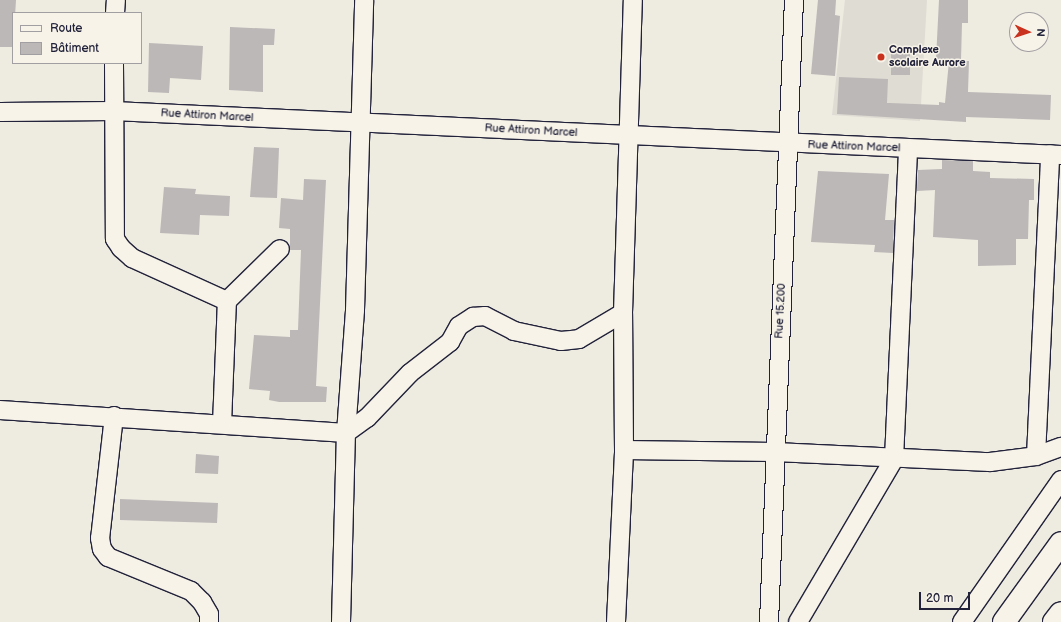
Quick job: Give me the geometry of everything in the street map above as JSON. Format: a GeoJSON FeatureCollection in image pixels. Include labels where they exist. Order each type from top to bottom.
{"type":"FeatureCollection","features":[{"type":"Feature","properties":{"kind":"highway"},"geometry":{"type":"LineString","coordinates":[[1004,622],[1061,543]]}},
{"type":"Feature","properties":{"kind":"highway"},"geometry":{"type":"LineString","coordinates":[[1054,622],[1061,613]]}},
{"type":"Feature","properties":{"kind":"street"},"geometry":{"type":"LineString","coordinates":[[115,12],[116,0]]}},
{"type":"Feature","properties":{"kind":"street"},"geometry":{"type":"LineString","coordinates":[[341,622],[346,432],[355,310],[362,123],[364,0]]}},
{"type":"Feature","properties":{"kind":"street"},"geometry":{"type":"LineString","coordinates":[[616,622],[624,450],[623,313],[631,135],[633,0]]}},
{"type":"Feature","properties":{"kind":"street","name":"Rue 15.200"},"geometry":{"type":"LineString","coordinates":[[769,622],[774,452],[794,0]]}},
{"type":"Feature","properties":{"kind":"street"},"geometry":{"type":"LineString","coordinates":[[114,64],[113,111],[115,239],[132,258],[227,301]]}},
{"type":"Feature","properties":{"kind":"street","name":"Rue Attiron Marcel"},"geometry":{"type":"LineString","coordinates":[[0,112],[113,111],[631,135],[788,144],[1055,154]]}},
{"type":"Feature","properties":{"kind":"street"},"geometry":{"type":"LineString","coordinates":[[798,622],[894,459],[908,149]]}},
{"type":"Feature","properties":{"kind":"street"},"geometry":{"type":"LineString","coordinates":[[1036,456],[1055,154]]}},
{"type":"Feature","properties":{"kind":"street"},"geometry":{"type":"LineString","coordinates":[[222,424],[227,301],[280,249]]}},
{"type":"Feature","properties":{"kind":"street"},"geometry":{"type":"LineString","coordinates":[[0,410],[114,416],[346,432],[367,418],[410,373],[450,342],[459,326],[473,317],[485,316],[514,331],[561,341],[579,339],[623,313]]}},
{"type":"Feature","properties":{"kind":"street"},"geometry":{"type":"LineString","coordinates":[[114,416],[102,549],[108,557],[190,591],[202,602],[209,622]]}},
{"type":"Feature","properties":{"kind":"street"},"geometry":{"type":"LineString","coordinates":[[624,450],[774,452],[894,459],[990,462],[1036,456],[1061,446]]}},
{"type":"Feature","properties":{"kind":"street"},"geometry":{"type":"LineString","coordinates":[[962,622],[1061,480]]}},
{"type":"Feature","properties":{"kind":"shaded area","name":"Complexe scolaire Aurore"},"geometry":{"type":"Polygon","coordinates":[[[845,0],[927,0],[920,121],[832,115],[845,0]]]}},
{"type":"Feature","properties":{"kind":"building"},"geometry":{"type":"Polygon","coordinates":[[[0,0],[16,0],[15,12],[12,12],[12,47],[0,47],[0,0]]]}},
{"type":"Feature","properties":{"kind":"building"},"geometry":{"type":"Polygon","coordinates":[[[818,0],[836,0],[835,15],[840,16],[835,76],[811,74],[818,0]]]}},
{"type":"Feature","properties":{"kind":"building"},"geometry":{"type":"Polygon","coordinates":[[[939,0],[968,0],[968,23],[962,23],[961,60],[936,59],[939,0]]]}},
{"type":"Feature","properties":{"kind":"building"},"geometry":{"type":"Polygon","coordinates":[[[230,27],[275,29],[274,45],[263,45],[263,92],[229,90],[230,27]]]}},
{"type":"Feature","properties":{"kind":"building"},"geometry":{"type":"Polygon","coordinates":[[[149,43],[203,46],[201,80],[170,78],[169,93],[148,92],[149,43]]]}},
{"type":"Feature","properties":{"kind":"building"},"geometry":{"type":"Polygon","coordinates":[[[891,52],[910,52],[910,75],[891,75],[891,52]]]}},
{"type":"Feature","properties":{"kind":"building"},"geometry":{"type":"Polygon","coordinates":[[[949,61],[969,61],[968,92],[1051,95],[1050,120],[966,117],[966,122],[837,114],[839,77],[888,79],[887,103],[939,105],[939,102],[945,103],[949,61]]]}},
{"type":"Feature","properties":{"kind":"building"},"geometry":{"type":"Polygon","coordinates":[[[254,147],[279,148],[277,198],[250,197],[254,147]]]}},
{"type":"Feature","properties":{"kind":"building"},"geometry":{"type":"Polygon","coordinates":[[[942,160],[973,161],[973,171],[990,172],[990,178],[1034,179],[1034,200],[1029,200],[1028,239],[1016,239],[1016,265],[978,266],[978,240],[933,237],[935,190],[917,191],[918,170],[942,169],[942,160]]]}},
{"type":"Feature","properties":{"kind":"building"},"geometry":{"type":"Polygon","coordinates":[[[818,171],[889,174],[885,220],[894,220],[893,253],[874,252],[875,245],[811,242],[818,171]]]}},
{"type":"Feature","properties":{"kind":"building"},"geometry":{"type":"Polygon","coordinates":[[[304,179],[326,180],[316,386],[327,387],[326,402],[279,402],[269,400],[270,391],[249,389],[254,335],[290,337],[290,330],[298,330],[301,250],[290,250],[290,229],[279,228],[281,198],[303,200],[304,179]]]}},
{"type":"Feature","properties":{"kind":"building"},"geometry":{"type":"Polygon","coordinates":[[[164,187],[196,189],[195,194],[230,196],[229,216],[200,215],[199,235],[160,233],[164,187]]]}},
{"type":"Feature","properties":{"kind":"building"},"geometry":{"type":"Polygon","coordinates":[[[196,454],[219,456],[218,474],[195,473],[196,454]]]}},
{"type":"Feature","properties":{"kind":"building"},"geometry":{"type":"Polygon","coordinates":[[[120,499],[218,503],[217,523],[120,520],[120,499]]]}},
{"type":"Feature","properties":{"kind":"place","name":"Complexe scolaire Aurore"},"geometry":{"type":"Point","coordinates":[881,57]}}]}
